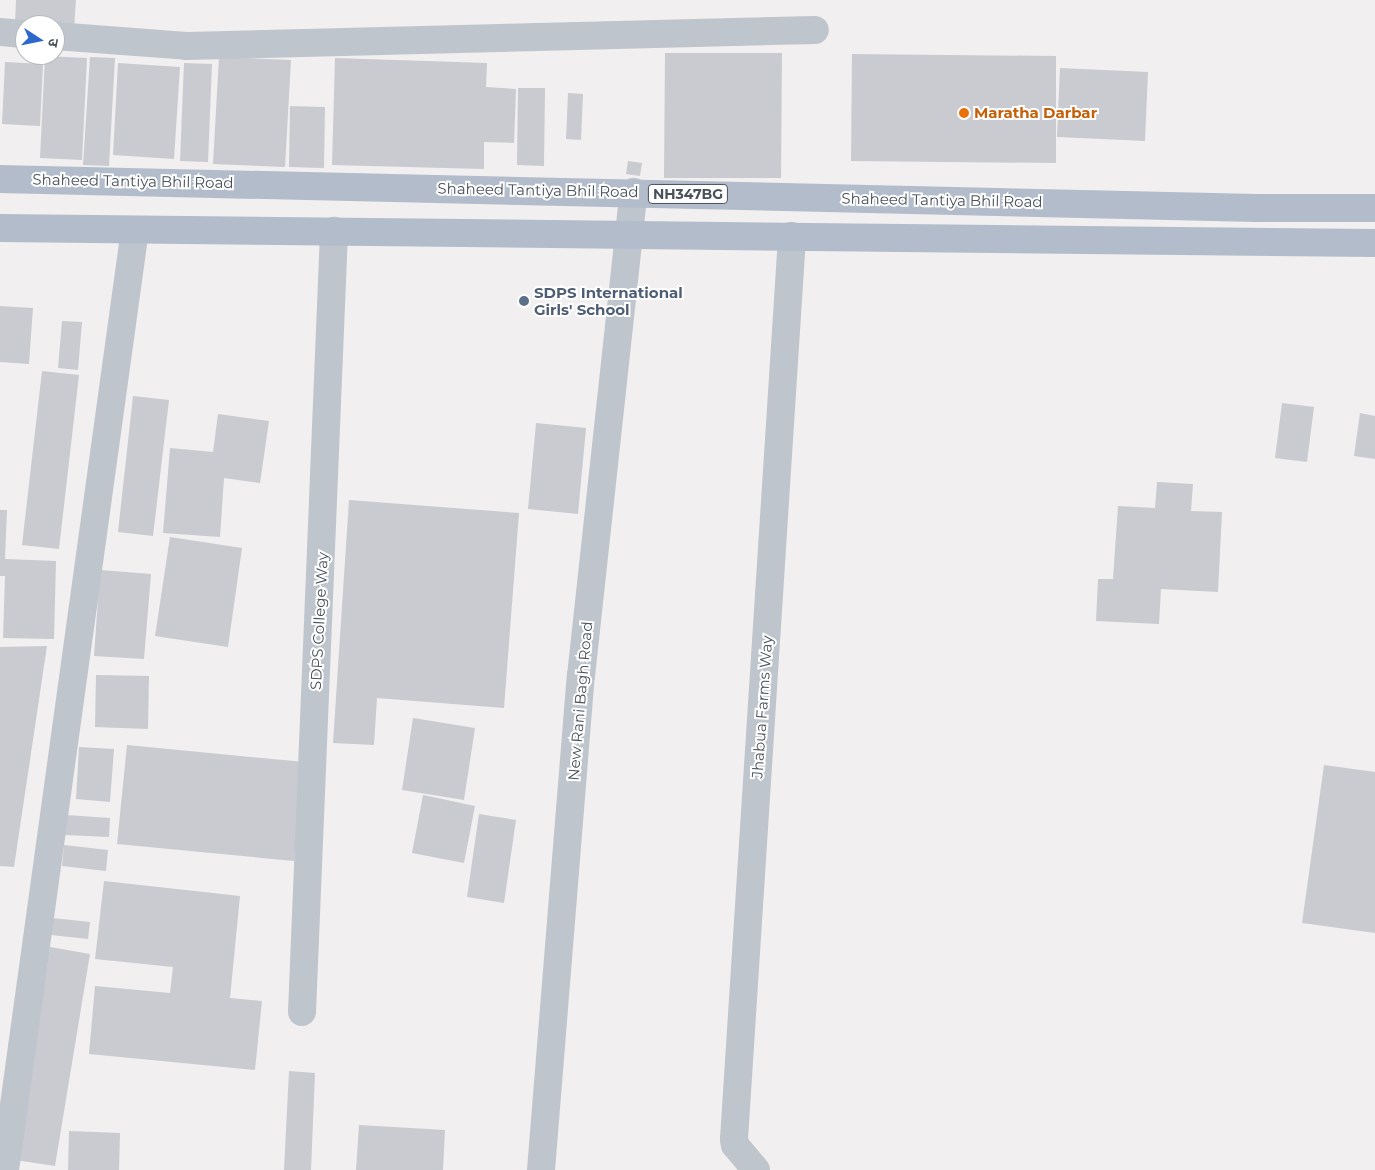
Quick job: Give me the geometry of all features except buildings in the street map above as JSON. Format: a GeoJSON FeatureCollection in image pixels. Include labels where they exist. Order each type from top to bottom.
{"type":"FeatureCollection","features":[{"type":"Feature","properties":{"kind":"main road","name":"Shaheed Tantiya Bhil Road"},"geometry":{"type":"LineString","coordinates":[[0,179],[634,192],[1257,208],[1375,208]]}},
{"type":"Feature","properties":{"kind":"main road"},"geometry":{"type":"LineString","coordinates":[[0,228],[1375,243]]}},
{"type":"Feature","properties":{"kind":"street"},"geometry":{"type":"LineString","coordinates":[[65,37],[187,46],[815,30]]}},
{"type":"Feature","properties":{"kind":"street"},"geometry":{"type":"LineString","coordinates":[[0,32],[15,33]]}},
{"type":"Feature","properties":{"kind":"street","name":"New Rani Bagh Road"},"geometry":{"type":"LineString","coordinates":[[541,1170],[582,676],[631,234],[634,192]]}},
{"type":"Feature","properties":{"kind":"street"},"geometry":{"type":"LineString","coordinates":[[5,1170],[135,230]]}},
{"type":"Feature","properties":{"kind":"street","name":"SDPS College Way"},"geometry":{"type":"LineString","coordinates":[[302,1012],[334,231]]}},
{"type":"Feature","properties":{"kind":"street","name":"Jhabua Farms Way"},"geometry":{"type":"LineString","coordinates":[[756,1170],[735,1145],[734,1139],[792,236]]}},
{"type":"Feature","properties":{"kind":"place","name":"Maratha Darbar"},"geometry":{"type":"Point","coordinates":[964,113]}},
{"type":"Feature","properties":{"kind":"place","name":"SDPS International Girls' School"},"geometry":{"type":"Point","coordinates":[524,301]}}]}
